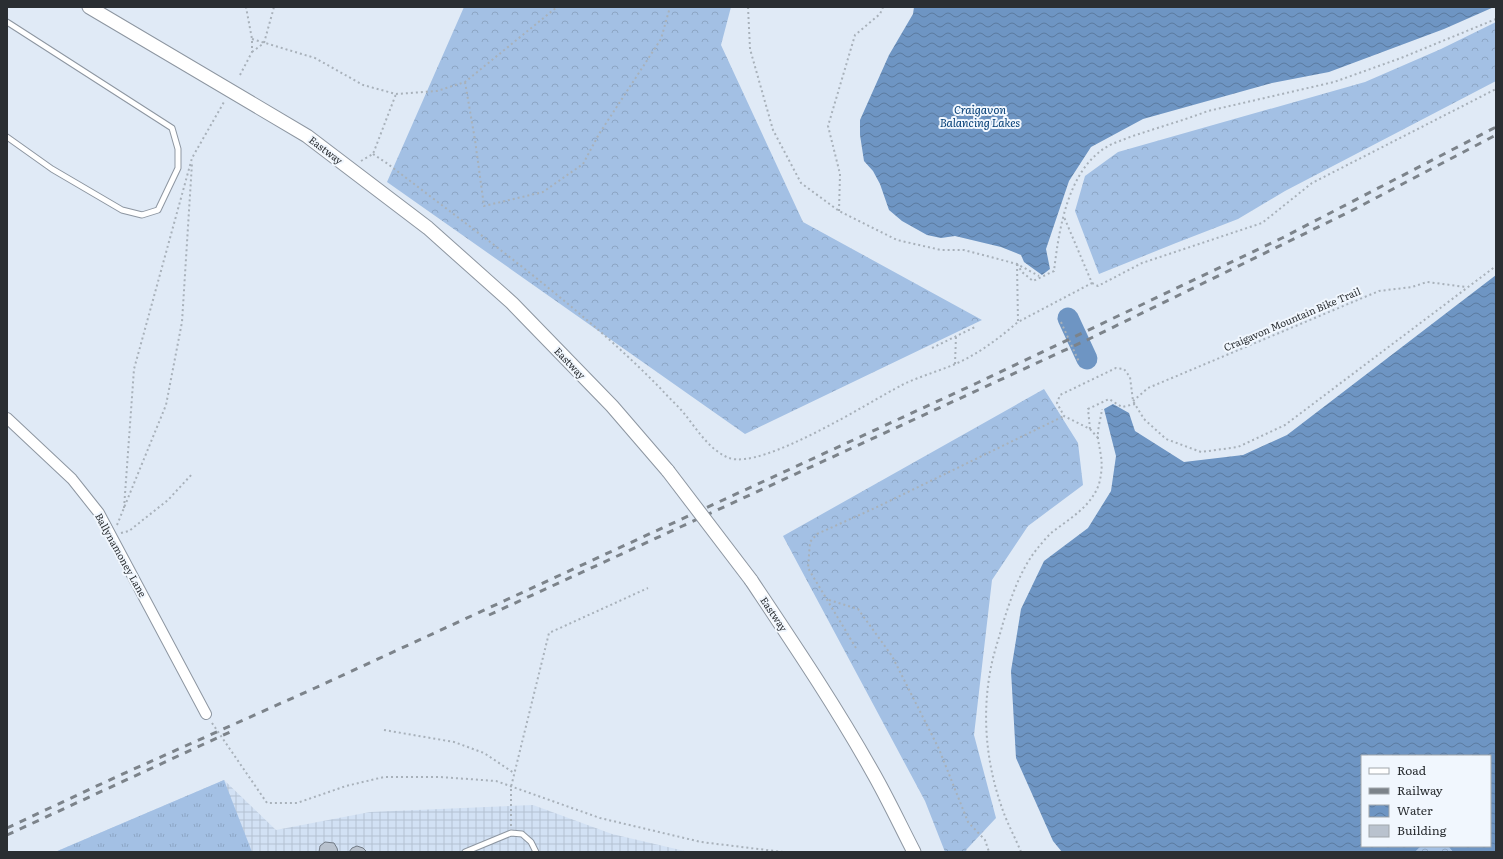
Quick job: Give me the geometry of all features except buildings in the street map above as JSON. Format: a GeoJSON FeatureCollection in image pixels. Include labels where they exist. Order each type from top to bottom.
{"type":"FeatureCollection","features":[{"type":"Feature","properties":{"kind":"street","name":"Eastway"},"geometry":{"type":"LineString","coordinates":[[89,7],[307,136],[428,228],[512,303],[612,406],[668,471],[751,580],[812,671],[845,724],[873,772],[914,852]]}},
{"type":"Feature","properties":{"kind":"street","name":"Ballynamoney Lane"},"geometry":{"type":"LineString","coordinates":[[7,418],[72,479],[99,513],[206,714]]}},
{"type":"Feature","properties":{"kind":"lane"},"geometry":{"type":"LineString","coordinates":[[7,22],[172,128],[178,149],[178,168],[158,210],[142,215],[122,210],[52,168],[7,137]]}},
{"type":"Feature","properties":{"kind":"lane"},"geometry":{"type":"LineString","coordinates":[[465,852],[511,833],[522,834],[531,842],[536,852]]}},
{"type":"Feature","properties":{"kind":"path"},"geometry":{"type":"LineString","coordinates":[[246,7],[252,39],[252,52]]}},
{"type":"Feature","properties":{"kind":"path"},"geometry":{"type":"LineString","coordinates":[[240,74],[252,52],[264,43],[274,7]]}},
{"type":"Feature","properties":{"kind":"path"},"geometry":{"type":"LineString","coordinates":[[252,39],[315,58],[363,85],[396,94],[437,91],[465,82],[557,7]]}},
{"type":"Feature","properties":{"kind":"path"},"geometry":{"type":"LineString","coordinates":[[465,82],[476,140],[484,206],[543,192],[583,164],[599,134],[661,39],[670,7]]}},
{"type":"Feature","properties":{"kind":"path"},"geometry":{"type":"LineString","coordinates":[[748,7],[750,49],[773,130],[801,183],[839,211],[897,240],[941,250],[964,250],[1017,264],[1039,276]]}},
{"type":"Feature","properties":{"kind":"path"},"geometry":{"type":"LineString","coordinates":[[839,211],[840,174],[828,126],[856,35],[880,14],[883,7]]}},
{"type":"Feature","properties":{"kind":"path"},"geometry":{"type":"LineString","coordinates":[[1017,264],[1022,272],[1033,281],[1054,271],[1064,216],[1077,177],[1093,157],[1110,145],[1151,129],[1190,118],[1208,111],[1334,82],[1401,58],[1496,19]]}},
{"type":"Feature","properties":{"kind":"path"},"geometry":{"type":"LineString","coordinates":[[1064,216],[1092,283],[1098,286],[1142,264],[1262,223],[1312,183],[1496,89]]}},
{"type":"Feature","properties":{"kind":"path"},"geometry":{"type":"LineString","coordinates":[[350,169],[373,154],[396,94]]}},
{"type":"Feature","properties":{"kind":"path"},"geometry":{"type":"LineString","coordinates":[[124,508],[134,369],[192,158],[224,102]]}},
{"type":"Feature","properties":{"kind":"path"},"geometry":{"type":"LineString","coordinates":[[373,154],[388,164],[558,296],[640,368],[682,411],[708,443],[719,452],[730,458],[742,460],[772,452],[793,444],[905,384],[955,364],[991,344],[1018,322],[1092,283]]}},
{"type":"Feature","properties":{"kind":"path"},"geometry":{"type":"LineString","coordinates":[[112,537],[166,405],[182,322],[192,158]]}},
{"type":"Feature","properties":{"kind":"path"},"geometry":{"type":"LineString","coordinates":[[1017,264],[1018,322]]}},
{"type":"Feature","properties":{"kind":"path"},"geometry":{"type":"LineString","coordinates":[[1098,438],[1090,429],[1064,416],[1057,403],[1060,395],[1116,368],[1124,370],[1130,377],[1133,401],[1144,419],[1166,439],[1201,452],[1238,447],[1285,425],[1466,287],[1496,266]]}},
{"type":"Feature","properties":{"kind":"path","name":"Craigavon Mountain Bike Trail"},"geometry":{"type":"LineString","coordinates":[[1133,401],[1148,388],[1379,291],[1412,287],[1427,282],[1466,287]]}},
{"type":"Feature","properties":{"kind":"path"},"geometry":{"type":"LineString","coordinates":[[1061,322],[1079,362]]}},
{"type":"Feature","properties":{"kind":"path"},"geometry":{"type":"LineString","coordinates":[[932,348],[975,327]]}},
{"type":"Feature","properties":{"kind":"path"},"geometry":{"type":"LineString","coordinates":[[955,364],[956,336]]}},
{"type":"Feature","properties":{"kind":"path"},"geometry":{"type":"LineString","coordinates":[[1090,429],[1088,409],[1109,399],[1122,407],[1135,404]]}},
{"type":"Feature","properties":{"kind":"path"},"geometry":{"type":"LineString","coordinates":[[1021,852],[1002,808],[995,784],[988,750],[985,715],[987,688],[993,658],[1010,602],[1021,575],[1036,550],[1051,534],[1076,516],[1092,497],[1098,485],[1102,468],[1102,455],[1098,438],[1102,409]]}},
{"type":"Feature","properties":{"kind":"path"},"geometry":{"type":"LineString","coordinates":[[856,648],[808,568],[810,542],[817,534],[875,508],[1064,416]]}},
{"type":"Feature","properties":{"kind":"path"},"geometry":{"type":"LineString","coordinates":[[112,537],[129,531],[168,500],[193,473]]}},
{"type":"Feature","properties":{"kind":"path"},"geometry":{"type":"LineString","coordinates":[[511,833],[511,787],[548,633],[648,588]]}},
{"type":"Feature","properties":{"kind":"path"},"geometry":{"type":"LineString","coordinates":[[828,600],[858,609],[892,656],[939,749],[968,822],[985,840],[989,852]]}},
{"type":"Feature","properties":{"kind":"path"},"geometry":{"type":"LineString","coordinates":[[206,714],[267,803],[297,803],[346,786],[384,776],[440,776],[496,782],[600,818],[701,842],[783,852]]}},
{"type":"Feature","properties":{"kind":"path"},"geometry":{"type":"LineString","coordinates":[[384,730],[454,742],[484,753],[514,773]]}},
{"type":"Feature","properties":{"kind":"shaded area"},"geometry":{"type":"Polygon","coordinates":[[[224,780],[276,830],[370,812],[533,805],[612,834],[689,852],[55,852],[224,780]]]}},
{"type":"Feature","properties":{"kind":"green space"},"geometry":{"type":"Polygon","coordinates":[[[464,7],[731,7],[721,45],[803,222],[982,320],[745,434],[387,182],[464,7]]]}},
{"type":"Feature","properties":{"kind":"green space"},"geometry":{"type":"Polygon","coordinates":[[[1496,22],[1496,81],[1285,191],[1238,219],[1099,274],[1075,211],[1085,176],[1118,152],[1365,82],[1441,49],[1496,22]]]}},
{"type":"Feature","properties":{"kind":"green space"},"geometry":{"type":"Polygon","coordinates":[[[1044,389],[1078,443],[1083,485],[1028,526],[992,580],[974,735],[996,818],[966,850],[967,852],[945,852],[925,801],[783,536],[1044,389]]]}},
{"type":"Feature","properties":{"kind":"green space"},"geometry":{"type":"Polygon","coordinates":[[[224,780],[252,852],[55,852],[224,780]]]}},
{"type":"Feature","properties":{"kind":"green space"},"geometry":{"type":"Polygon","coordinates":[[[1420,847],[1449,847],[1453,852],[1415,852],[1420,847]]]}},
{"type":"Feature","properties":{"kind":"water","name":"Craigavon Balancing Lakes"},"geometry":{"type":"Polygon","coordinates":[[[914,7],[1494,7],[1444,29],[1329,72],[1272,83],[1143,119],[1091,147],[1069,181],[1046,249],[1050,269],[1042,275],[1024,262],[1021,255],[1001,247],[955,236],[941,238],[927,235],[902,221],[889,210],[880,184],[873,171],[864,161],[860,135],[860,120],[889,55],[913,14],[914,7]]]}},
{"type":"Feature","properties":{"kind":"water"},"geometry":{"type":"Polygon","coordinates":[[[1496,275],[1496,852],[1453,852],[1449,847],[1491,847],[1491,755],[1361,755],[1361,847],[1420,847],[1415,852],[1062,852],[1053,841],[1016,758],[1011,671],[1021,609],[1044,561],[1088,528],[1111,491],[1116,456],[1104,409],[1113,404],[1129,413],[1135,431],[1184,462],[1243,455],[1287,435],[1496,275]]]}},
{"type":"Feature","properties":{"kind":"waterway"},"geometry":{"type":"LineString","coordinates":[[1068,318],[1087,359]]}},
{"type":"Feature","properties":{"kind":"railway"},"geometry":{"type":"LineString","coordinates":[[7,828],[977,383],[1282,238],[1496,127]]}},
{"type":"Feature","properties":{"kind":"railway"},"geometry":{"type":"LineString","coordinates":[[489,615],[1089,339],[1349,212],[1496,135]]}},
{"type":"Feature","properties":{"kind":"railway"},"geometry":{"type":"LineString","coordinates":[[7,835],[230,732]]}}]}
